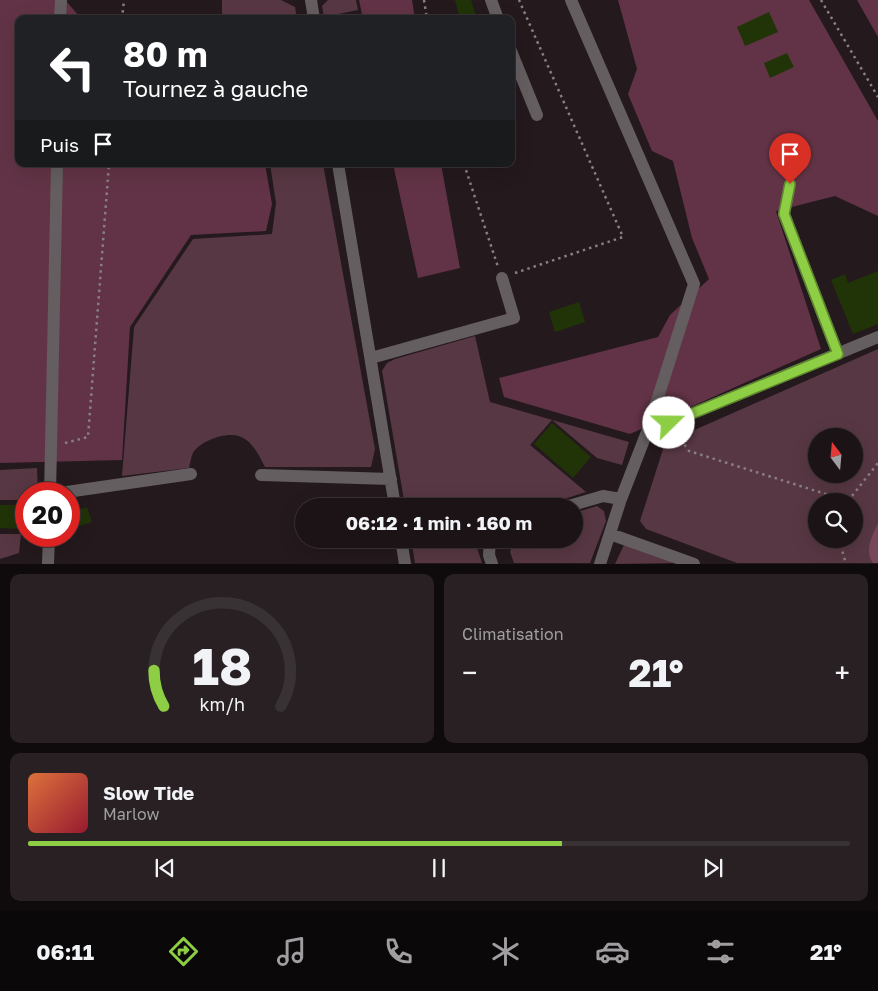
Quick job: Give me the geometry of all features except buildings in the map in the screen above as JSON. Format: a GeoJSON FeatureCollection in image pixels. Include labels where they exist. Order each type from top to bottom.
{"type":"FeatureCollection","features":[{"type":"Feature","properties":{"kind":"street"},"geometry":{"type":"LineString","coordinates":[[60,15],[61,0]]}},
{"type":"Feature","properties":{"kind":"street"},"geometry":{"type":"LineString","coordinates":[[311,0],[313,15]]}},
{"type":"Feature","properties":{"kind":"street"},"geometry":{"type":"LineString","coordinates":[[491,0],[497,15]]}},
{"type":"Feature","properties":{"kind":"street"},"geometry":{"type":"LineString","coordinates":[[571,0],[694,284],[647,432],[600,564]]}},
{"type":"Feature","properties":{"kind":"street"},"geometry":{"type":"LineString","coordinates":[[515,61],[537,115]]}},
{"type":"Feature","properties":{"kind":"street"},"geometry":{"type":"LineString","coordinates":[[52,482],[57,167]]}},
{"type":"Feature","properties":{"kind":"street"},"geometry":{"type":"LineString","coordinates":[[338,167],[394,498]]}},
{"type":"Feature","properties":{"kind":"street"},"geometry":{"type":"LineString","coordinates":[[790,184],[784,214],[838,354]]}},
{"type":"Feature","properties":{"kind":"street"},"geometry":{"type":"LineString","coordinates":[[370,358],[514,318],[502,278]]}},
{"type":"Feature","properties":{"kind":"street"},"geometry":{"type":"LineString","coordinates":[[647,432],[878,337]]}},
{"type":"Feature","properties":{"kind":"street"},"geometry":{"type":"LineString","coordinates":[[80,490],[191,474]]}},
{"type":"Feature","properties":{"kind":"street"},"geometry":{"type":"LineString","coordinates":[[261,475],[391,479]]}},
{"type":"Feature","properties":{"kind":"street"},"geometry":{"type":"LineString","coordinates":[[583,502],[603,496],[622,499]]}},
{"type":"Feature","properties":{"kind":"street"},"geometry":{"type":"LineString","coordinates":[[610,534],[694,564]]}},
{"type":"Feature","properties":{"kind":"street"},"geometry":{"type":"LineString","coordinates":[[48,564],[49,547]]}},
{"type":"Feature","properties":{"kind":"street"},"geometry":{"type":"LineString","coordinates":[[402,548],[405,564]]}},
{"type":"Feature","properties":{"kind":"street"},"geometry":{"type":"LineString","coordinates":[[490,548],[492,564]]}},
{"type":"Feature","properties":{"kind":"path"},"geometry":{"type":"LineString","coordinates":[[122,15],[124,0]]}},
{"type":"Feature","properties":{"kind":"path"},"geometry":{"type":"LineString","coordinates":[[424,0],[426,15]]}},
{"type":"Feature","properties":{"kind":"path"},"geometry":{"type":"LineString","coordinates":[[465,167],[502,278],[623,237],[519,0]]}},
{"type":"Feature","properties":{"kind":"path"},"geometry":{"type":"LineString","coordinates":[[821,0],[878,97]]}},
{"type":"Feature","properties":{"kind":"path"},"geometry":{"type":"LineString","coordinates":[[51,446],[88,438],[110,167]]}},
{"type":"Feature","properties":{"kind":"path"},"geometry":{"type":"LineString","coordinates":[[669,423],[689,451],[823,493]]}},
{"type":"Feature","properties":{"kind":"path"},"geometry":{"type":"LineString","coordinates":[[854,493],[878,463]]}},
{"type":"Feature","properties":{"kind":"path"},"geometry":{"type":"LineString","coordinates":[[841,548],[846,564]]}},
{"type":"Feature","properties":{"kind":"shaded area"},"geometry":{"type":"Polygon","coordinates":[[[0,0],[65,0],[78,15],[15,15],[15,167],[266,167],[272,204],[266,231],[191,235],[130,327],[122,460],[0,463],[0,0]]]}},
{"type":"Feature","properties":{"kind":"shaded area"},"geometry":{"type":"Polygon","coordinates":[[[222,0],[281,0],[295,7],[296,15],[222,15],[222,0]]]}},
{"type":"Feature","properties":{"kind":"shaded area"},"geometry":{"type":"Polygon","coordinates":[[[328,0],[356,0],[358,10],[324,15],[322,6],[328,0]]]}},
{"type":"Feature","properties":{"kind":"shaded area"},"geometry":{"type":"Polygon","coordinates":[[[359,0],[412,0],[414,15],[362,15],[359,0]]]}},
{"type":"Feature","properties":{"kind":"shaded area"},"geometry":{"type":"Polygon","coordinates":[[[618,0],[809,0],[878,121],[878,216],[835,196],[776,211],[821,349],[630,434],[504,397],[499,378],[658,337],[670,315],[709,279],[692,238],[673,161],[652,151],[628,94],[637,69],[618,0]]]}},
{"type":"Feature","properties":{"kind":"shaded area"},"geometry":{"type":"Polygon","coordinates":[[[857,0],[878,0],[878,37],[857,0]]]}},
{"type":"Feature","properties":{"kind":"shaded area"},"geometry":{"type":"Polygon","coordinates":[[[270,167],[324,167],[375,449],[371,467],[265,467],[252,445],[239,436],[232,435],[217,437],[197,448],[191,458],[189,468],[122,476],[134,327],[193,239],[272,234],[276,203],[270,167]]]}},
{"type":"Feature","properties":{"kind":"shaded area"},"geometry":{"type":"Polygon","coordinates":[[[394,167],[442,167],[460,268],[418,278],[394,167]]]}},
{"type":"Feature","properties":{"kind":"shaded area"},"geometry":{"type":"Polygon","coordinates":[[[475,336],[490,402],[629,442],[622,465],[597,458],[552,420],[530,445],[586,492],[567,498],[404,498],[382,371],[387,363],[475,336]]]}},
{"type":"Feature","properties":{"kind":"shaded area"},"geometry":{"type":"Polygon","coordinates":[[[878,349],[878,563],[737,563],[646,529],[640,521],[665,443],[878,349]]]}},
{"type":"Feature","properties":{"kind":"shaded area"},"geometry":{"type":"Polygon","coordinates":[[[37,468],[38,482],[15,482],[15,500],[0,500],[0,470],[37,468]]]}},
{"type":"Feature","properties":{"kind":"shaded area"},"geometry":{"type":"Polygon","coordinates":[[[597,506],[604,511],[606,521],[590,563],[514,563],[510,552],[512,548],[583,548],[583,510],[597,506]]]}},
{"type":"Feature","properties":{"kind":"shaded area"},"geometry":{"type":"Polygon","coordinates":[[[878,523],[878,563],[873,563],[870,558],[869,548],[871,538],[878,523]]]}},
{"type":"Feature","properties":{"kind":"shaded area"},"geometry":{"type":"Polygon","coordinates":[[[0,534],[15,534],[15,547],[20,547],[19,553],[0,559],[0,534]]]}},
{"type":"Feature","properties":{"kind":"shaded area"},"geometry":{"type":"Polygon","coordinates":[[[624,545],[674,563],[615,564],[624,545]]]}},
{"type":"Feature","properties":{"kind":"shaded area"},"geometry":{"type":"Polygon","coordinates":[[[412,548],[477,548],[482,563],[415,563],[412,548]]]}},
{"type":"Feature","properties":{"kind":"route"},"geometry":{"type":"LineString","coordinates":[[669,423],[838,354],[784,214],[790,184]]}}]}
